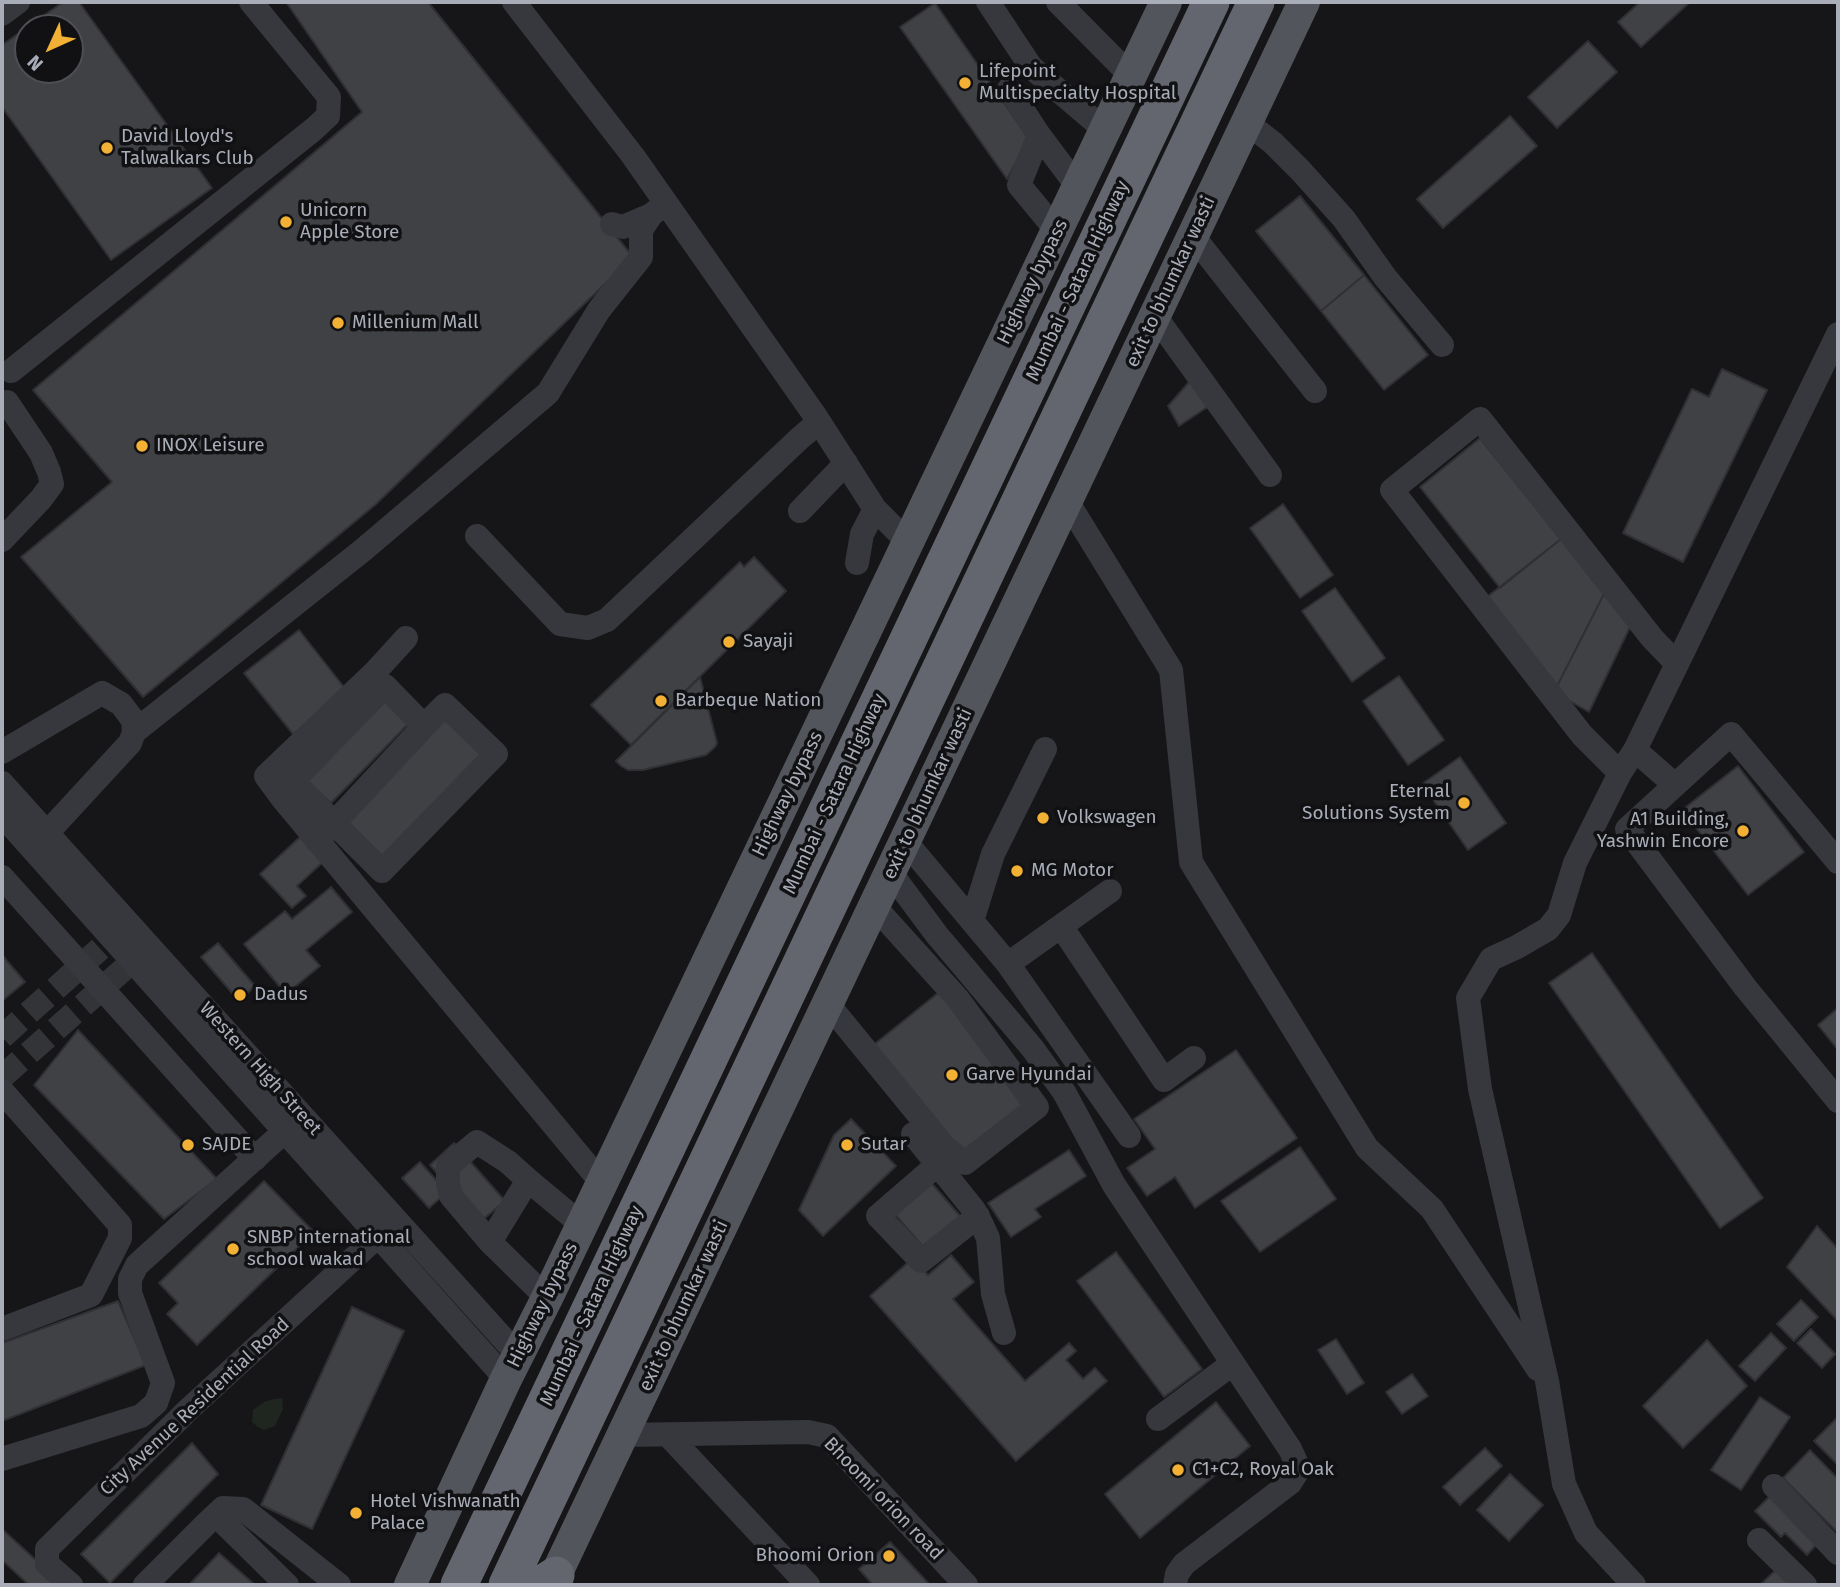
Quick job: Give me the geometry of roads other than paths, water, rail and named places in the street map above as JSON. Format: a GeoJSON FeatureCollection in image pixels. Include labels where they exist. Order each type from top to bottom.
{"type":"FeatureCollection","features":[{"type":"Feature","properties":{"kind":"highway","name":"Mumbai - Satara Highway"},"geometry":{"type":"LineString","coordinates":[[453,1582],[1211,2]]}},
{"type":"Feature","properties":{"kind":"highway"},"geometry":{"type":"LineString","coordinates":[[507,1585],[1256,2]]}},
{"type":"Feature","properties":{"kind":"main road","name":"Highway bypass"},"geometry":{"type":"LineString","coordinates":[[410,1585],[1166,2]]}},
{"type":"Feature","properties":{"kind":"main road","name":"exit to bhumkar wasti"},"geometry":{"type":"LineString","coordinates":[[549,1582],[623,1435],[1304,2]]}},
{"type":"Feature","properties":{"kind":"street"},"geometry":{"type":"LineString","coordinates":[[2,14],[18,2]]}},
{"type":"Feature","properties":{"kind":"street"},"geometry":{"type":"LineString","coordinates":[[2,540],[52,484],[41,453],[4,403],[15,395],[17,384],[14,374],[6,368],[328,116],[329,97],[251,2]]}},
{"type":"Feature","properties":{"kind":"street"},"geometry":{"type":"LineString","coordinates":[[514,2],[633,156],[659,209],[819,422],[875,509],[908,542]]}},
{"type":"Feature","properties":{"kind":"street"},"geometry":{"type":"LineString","coordinates":[[988,2],[1031,67],[1105,130]]}},
{"type":"Feature","properties":{"kind":"street"},"geometry":{"type":"LineString","coordinates":[[1058,2],[1131,76]]}},
{"type":"Feature","properties":{"kind":"street"},"geometry":{"type":"LineString","coordinates":[[1009,89],[1078,187]]}},
{"type":"Feature","properties":{"kind":"street"},"geometry":{"type":"LineString","coordinates":[[1246,122],[1273,143],[1301,171],[1343,219],[1385,276],[1442,345]]}},
{"type":"Feature","properties":{"kind":"street"},"geometry":{"type":"LineString","coordinates":[[1039,135],[1020,185],[1057,231]]}},
{"type":"Feature","properties":{"kind":"street"},"geometry":{"type":"LineString","coordinates":[[612,223],[623,227],[659,209]]}},
{"type":"Feature","properties":{"kind":"street"},"geometry":{"type":"LineString","coordinates":[[134,732],[363,550],[548,393],[599,310],[642,257],[641,230],[659,209]]}},
{"type":"Feature","properties":{"kind":"street"},"geometry":{"type":"LineString","coordinates":[[1193,236],[1315,391]]}},
{"type":"Feature","properties":{"kind":"street"},"geometry":{"type":"LineString","coordinates":[[1155,316],[1270,475]]}},
{"type":"Feature","properties":{"kind":"street"},"geometry":{"type":"LineString","coordinates":[[1633,1585],[1586,1533],[1564,1484],[1547,1381],[1480,1089],[1468,998],[1491,959],[1548,929],[1559,915],[1575,863],[1620,773],[1635,750],[1838,334]]}},
{"type":"Feature","properties":{"kind":"street"},"geometry":{"type":"LineString","coordinates":[[1620,773],[1582,734],[1392,490],[1480,419],[1652,638],[1676,664]]}},
{"type":"Feature","properties":{"kind":"street"},"geometry":{"type":"LineString","coordinates":[[477,536],[560,624],[588,628],[607,620],[819,422]]}},
{"type":"Feature","properties":{"kind":"street"},"geometry":{"type":"LineString","coordinates":[[800,511],[846,464]]}},
{"type":"Feature","properties":{"kind":"street"},"geometry":{"type":"LineString","coordinates":[[1067,501],[1171,670],[1191,862],[1367,1148],[1432,1209],[1547,1381]]}},
{"type":"Feature","properties":{"kind":"street"},"geometry":{"type":"LineString","coordinates":[[857,563],[862,534],[875,509]]}},
{"type":"Feature","properties":{"kind":"street"},"geometry":{"type":"LineString","coordinates":[[325,832],[445,705],[496,754],[382,871],[325,832],[283,799],[266,776],[374,673],[406,638]]}},
{"type":"Feature","properties":{"kind":"street"},"geometry":{"type":"LineString","coordinates":[[424,726],[385,686],[293,781],[325,832],[602,1183]]}},
{"type":"Feature","properties":{"kind":"street"},"geometry":{"type":"LineString","coordinates":[[2,752],[102,693],[121,704],[133,720],[134,732],[130,743],[47,833]]}},
{"type":"Feature","properties":{"kind":"street"},"geometry":{"type":"LineString","coordinates":[[1838,862],[1731,734],[1627,829],[1745,987],[1838,1101]]}},
{"type":"Feature","properties":{"kind":"street"},"geometry":{"type":"LineString","coordinates":[[972,921],[993,854],[1045,749]]}},
{"type":"Feature","properties":{"kind":"street"},"geometry":{"type":"LineString","coordinates":[[1635,750],[1675,785]]}},
{"type":"Feature","properties":{"kind":"street","name":"Western High Street"},"geometry":{"type":"LineString","coordinates":[[4,799],[47,833],[132,944],[285,1131],[387,1228]]}},
{"type":"Feature","properties":{"kind":"street","name":"Western High Street"},"geometry":{"type":"LineString","coordinates":[[4,799],[512,1367]]}},
{"type":"Feature","properties":{"kind":"street"},"geometry":{"type":"LineString","coordinates":[[905,841],[1008,964],[1129,1136]]}},
{"type":"Feature","properties":{"kind":"street"},"geometry":{"type":"LineString","coordinates":[[890,872],[937,934],[1033,1049],[1064,1092],[1114,1185],[1290,1449],[1296,1462],[1297,1472],[1290,1483],[1184,1564],[1177,1574],[1175,1585]]}},
{"type":"Feature","properties":{"kind":"street"},"geometry":{"type":"LineString","coordinates":[[2,877],[254,1158]]}},
{"type":"Feature","properties":{"kind":"street"},"geometry":{"type":"LineString","coordinates":[[1008,964],[1110,891]]}},
{"type":"Feature","properties":{"kind":"street"},"geometry":{"type":"LineString","coordinates":[[824,1012],[944,1147],[965,1163],[1037,1107],[958,999],[874,906]]}},
{"type":"Feature","properties":{"kind":"street"},"geometry":{"type":"LineString","coordinates":[[1061,926],[1164,1080],[1194,1058]]}},
{"type":"Feature","properties":{"kind":"street"},"geometry":{"type":"LineString","coordinates":[[824,1012],[978,1216],[988,1238],[993,1294],[1004,1333]]}},
{"type":"Feature","properties":{"kind":"street"},"geometry":{"type":"LineString","coordinates":[[2,1091],[120,1225],[120,1238],[91,1295],[5,1322]]}},
{"type":"Feature","properties":{"kind":"street"},"geometry":{"type":"LineString","coordinates":[[2,1459],[141,1416],[156,1403],[163,1383],[130,1293],[130,1279],[137,1265],[285,1131]]}},
{"type":"Feature","properties":{"kind":"street"},"geometry":{"type":"LineString","coordinates":[[547,1298],[490,1242],[451,1196],[448,1166],[477,1142],[508,1162],[582,1225]]}},
{"type":"Feature","properties":{"kind":"street"},"geometry":{"type":"LineString","coordinates":[[937,1165],[878,1216],[920,1261],[978,1216]]}},
{"type":"Feature","properties":{"kind":"street"},"geometry":{"type":"LineString","coordinates":[[490,1242],[528,1180]]}},
{"type":"Feature","properties":{"kind":"street","name":"City Avenue Residential Road"},"geometry":{"type":"LineString","coordinates":[[71,1585],[47,1564],[47,1549],[188,1410],[387,1228]]}},
{"type":"Feature","properties":{"kind":"street"},"geometry":{"type":"LineString","coordinates":[[1158,1419],[1232,1364]]}},
{"type":"Feature","properties":{"kind":"street","name":"Bhoomi orion road"},"geometry":{"type":"LineString","coordinates":[[623,1435],[808,1432],[827,1436],[966,1585]]}},
{"type":"Feature","properties":{"kind":"street"},"geometry":{"type":"LineString","coordinates":[[668,1435],[808,1585]]}},
{"type":"Feature","properties":{"kind":"street"},"geometry":{"type":"LineString","coordinates":[[1774,1486],[1838,1553]]}},
{"type":"Feature","properties":{"kind":"street"},"geometry":{"type":"LineString","coordinates":[[145,1585],[223,1508],[243,1509],[339,1585]]}},
{"type":"Feature","properties":{"kind":"street"},"geometry":{"type":"LineString","coordinates":[[225,1524],[287,1585]]}},
{"type":"Feature","properties":{"kind":"street"},"geometry":{"type":"LineString","coordinates":[[1759,1540],[1805,1585]]}},
{"type":"Feature","properties":{"kind":"tunnel"},"geometry":{"type":"LineString","coordinates":[[2,1037],[112,938]]}},
{"type":"Feature","properties":{"kind":"tunnel"},"geometry":{"type":"LineString","coordinates":[[2,1077],[133,961]]}},
{"type":"Feature","properties":{"kind":"place","name":"Lifepoint Multispecialty Hospital"},"geometry":{"type":"Point","coordinates":[965,83]}},
{"type":"Feature","properties":{"kind":"place","name":"David Lloyd's Talwalkars Club"},"geometry":{"type":"Point","coordinates":[107,148]}},
{"type":"Feature","properties":{"kind":"place","name":"Unicorn Apple Store"},"geometry":{"type":"Point","coordinates":[286,222]}},
{"type":"Feature","properties":{"kind":"place","name":"Millenium Mall"},"geometry":{"type":"Point","coordinates":[338,323]}},
{"type":"Feature","properties":{"kind":"place","name":"INOX Leisure"},"geometry":{"type":"Point","coordinates":[142,446]}},
{"type":"Feature","properties":{"kind":"place","name":"Sayaji"},"geometry":{"type":"Point","coordinates":[729,642]}},
{"type":"Feature","properties":{"kind":"place","name":"Barbeque Nation"},"geometry":{"type":"Point","coordinates":[661,701]}},
{"type":"Feature","properties":{"kind":"place","name":"Eternal Solutions System"},"geometry":{"type":"Point","coordinates":[1464,803]}},
{"type":"Feature","properties":{"kind":"place","name":"Volkswagen"},"geometry":{"type":"Point","coordinates":[1043,818]}},
{"type":"Feature","properties":{"kind":"place","name":"A1 Building, Yashwin Encore"},"geometry":{"type":"Point","coordinates":[1743,831]}},
{"type":"Feature","properties":{"kind":"place","name":"MG Motor"},"geometry":{"type":"Point","coordinates":[1017,871]}},
{"type":"Feature","properties":{"kind":"place","name":"Dadus"},"geometry":{"type":"Point","coordinates":[240,995]}},
{"type":"Feature","properties":{"kind":"place","name":"Garve Hyundai"},"geometry":{"type":"Point","coordinates":[952,1075]}},
{"type":"Feature","properties":{"kind":"place","name":"SAJDE"},"geometry":{"type":"Point","coordinates":[188,1145]}},
{"type":"Feature","properties":{"kind":"place","name":"Sutar"},"geometry":{"type":"Point","coordinates":[847,1145]}},
{"type":"Feature","properties":{"kind":"place","name":"SNBP international school wakad"},"geometry":{"type":"Point","coordinates":[233,1249]}},
{"type":"Feature","properties":{"kind":"place","name":"C1+C2, Royal Oak"},"geometry":{"type":"Point","coordinates":[1178,1470]}},
{"type":"Feature","properties":{"kind":"place","name":"Hotel Vishwanath Palace"},"geometry":{"type":"Point","coordinates":[356,1513]}},
{"type":"Feature","properties":{"kind":"place","name":"Bhoomi Orion"},"geometry":{"type":"Point","coordinates":[889,1556]}}]}
